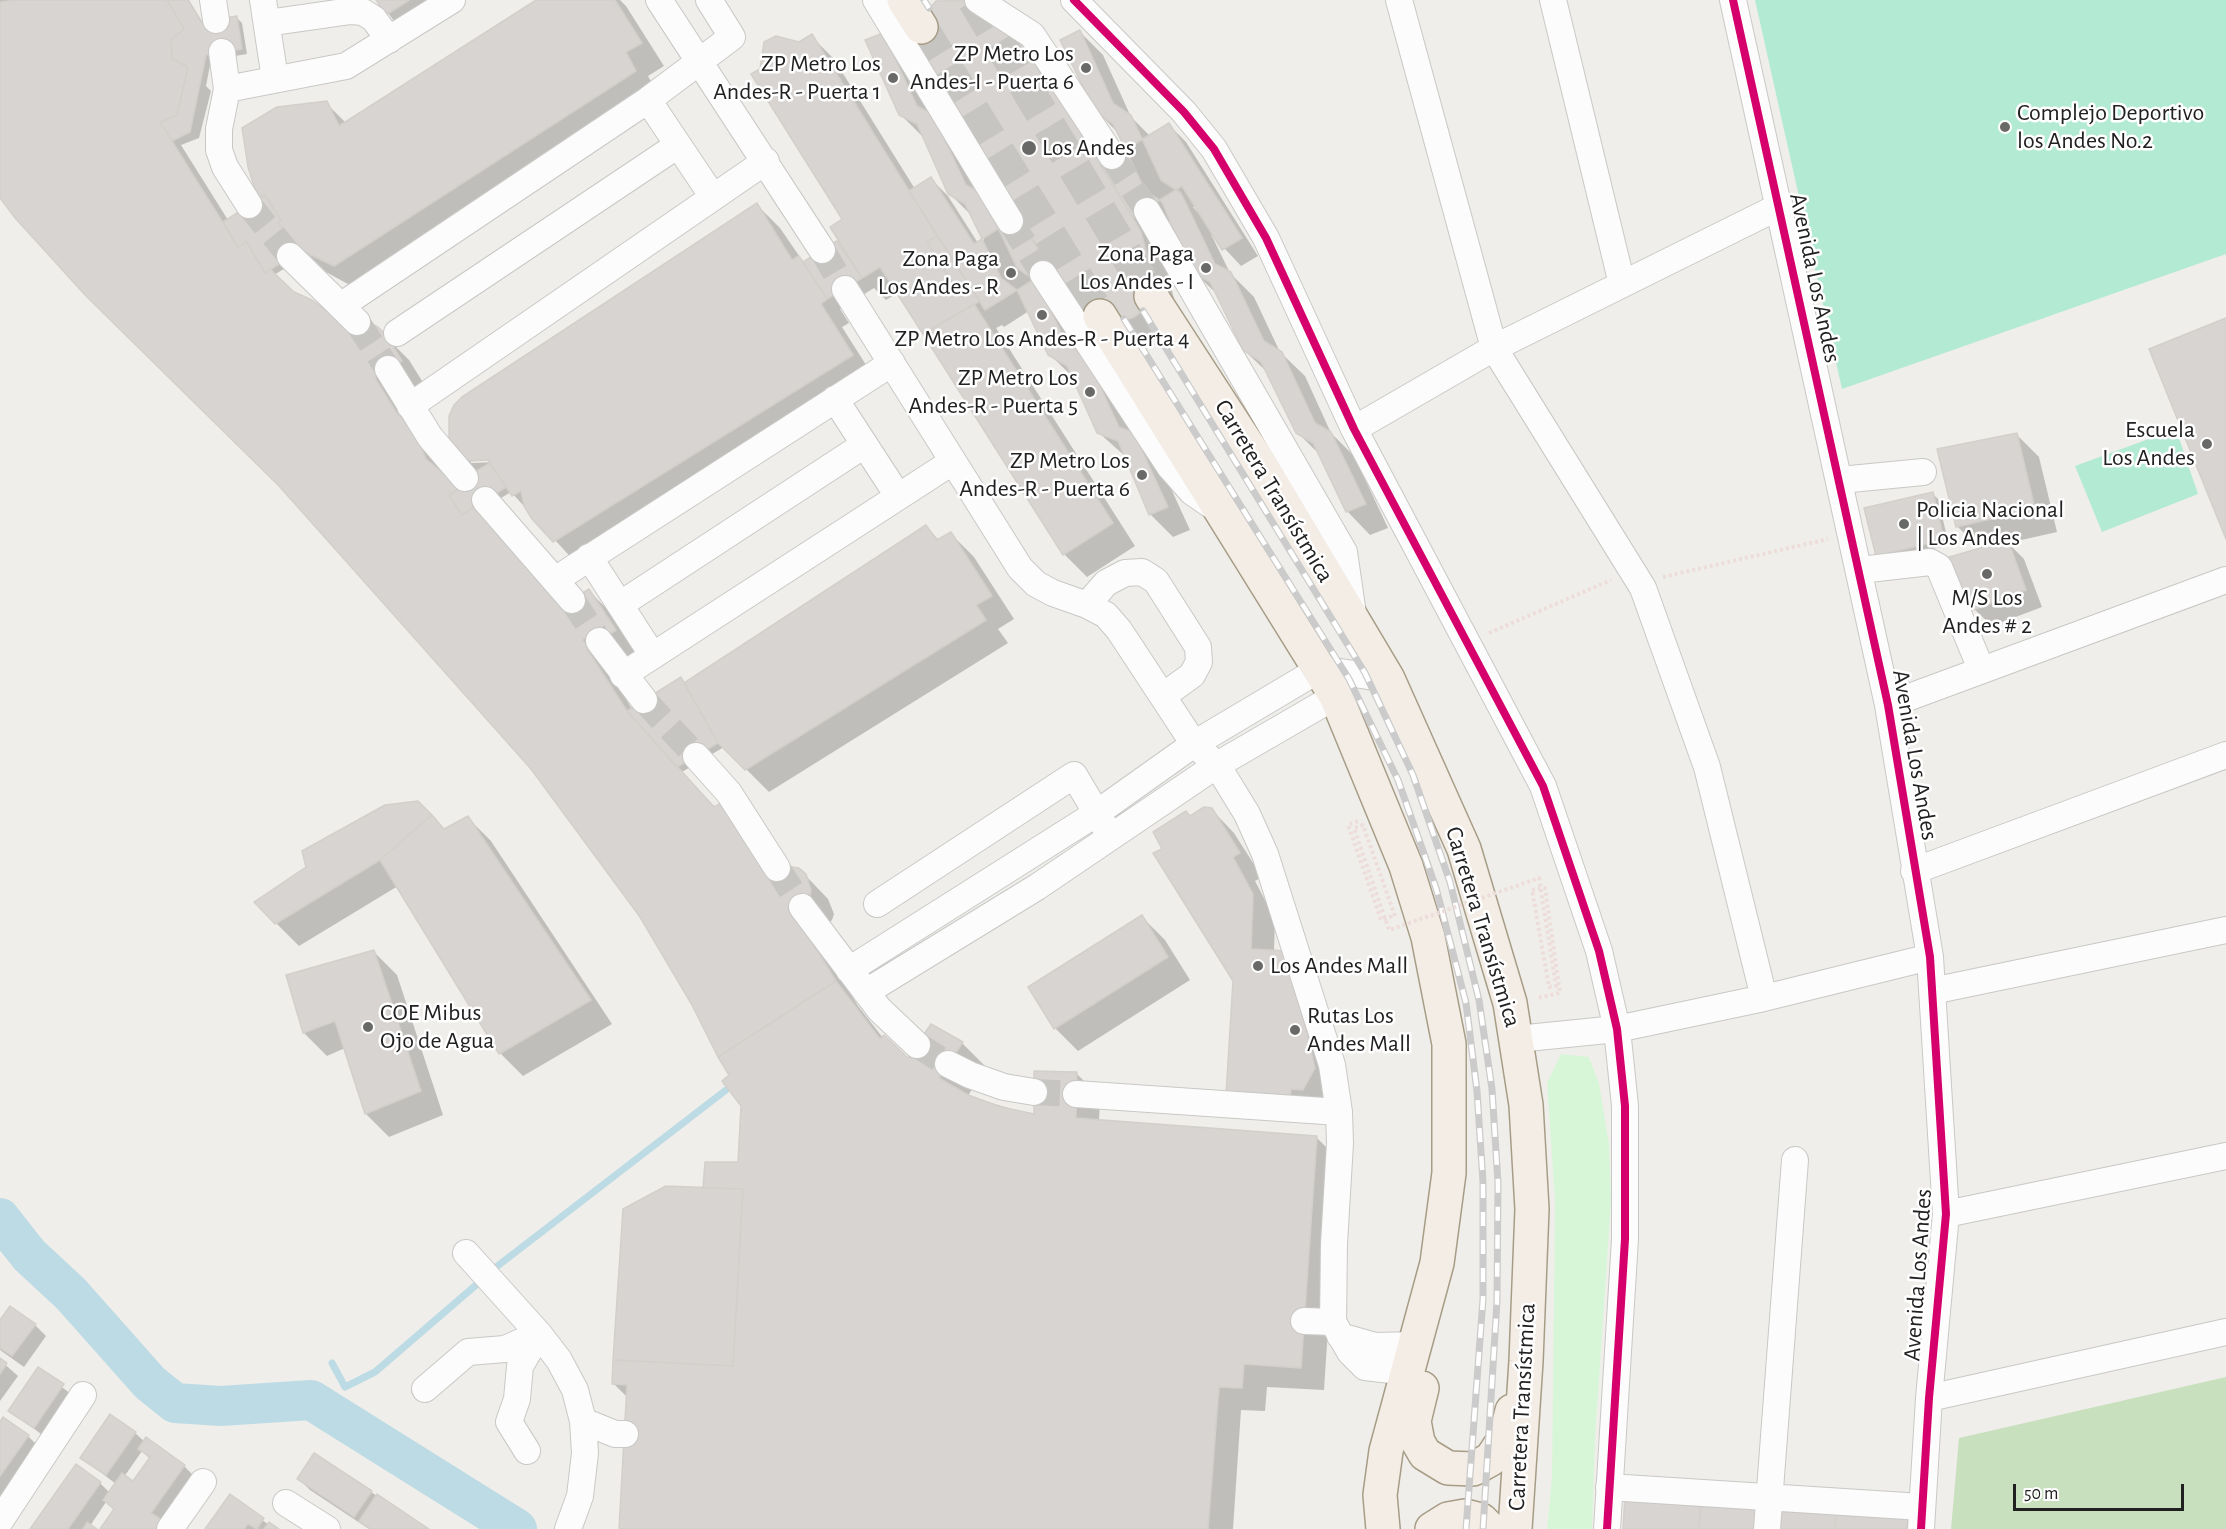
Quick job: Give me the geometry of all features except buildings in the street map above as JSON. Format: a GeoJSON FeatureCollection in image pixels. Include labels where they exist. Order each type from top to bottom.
{"type":"FeatureCollection","features":[{"type":"Feature","properties":{"kind":"main road"},"geometry":{"type":"LineString","coordinates":[[904,0],[921,27]]}},
{"type":"Feature","properties":{"kind":"main road","name":"Carretera Transístmica"},"geometry":{"type":"LineString","coordinates":[[1151,296],[1260,464],[1388,680],[1464,849],[1510,1003],[1526,1106],[1532,1209],[1526,1361],[1515,1529]]}},
{"type":"Feature","properties":{"kind":"main road"},"geometry":{"type":"LineString","coordinates":[[1100,316],[1328,682],[1406,866],[1428,937],[1449,1044],[1450,1104],[1445,1218],[1437,1263],[1386,1451],[1380,1495],[1383,1529]]}},
{"type":"Feature","properties":{"kind":"main road"},"geometry":{"type":"LineString","coordinates":[[1450,1104],[1459,1196],[1457,1251],[1414,1421],[1418,1442],[1425,1454],[1448,1468],[1473,1469],[1482,1465],[1491,1459],[1505,1438],[1512,1410],[1532,1209]]}},
{"type":"Feature","properties":{"kind":"main road"},"geometry":{"type":"LineString","coordinates":[[1432,1529],[1448,1519],[1465,1516],[1481,1520],[1490,1529]]}},
{"type":"Feature","properties":{"kind":"street"},"geometry":{"type":"LineString","coordinates":[[227,89],[346,66],[452,0]]}},
{"type":"Feature","properties":{"kind":"street"},"geometry":{"type":"LineString","coordinates":[[659,0],[698,64],[766,161],[822,250]]}},
{"type":"Feature","properties":{"kind":"street"},"geometry":{"type":"LineString","coordinates":[[290,256],[349,313],[698,64],[732,37],[708,0]]}},
{"type":"Feature","properties":{"kind":"street"},"geometry":{"type":"LineString","coordinates":[[876,0],[1010,221]]}},
{"type":"Feature","properties":{"kind":"street"},"geometry":{"type":"LineString","coordinates":[[978,0],[1032,34],[1112,156]]}},
{"type":"Feature","properties":{"kind":"street"},"geometry":{"type":"LineString","coordinates":[[1074,0],[1184,112],[1214,149],[1276,257],[1354,429],[1543,786],[1599,951],[1617,1029],[1625,1106],[1625,1239],[1606,1529]]}},
{"type":"Feature","properties":{"kind":"street"},"geometry":{"type":"LineString","coordinates":[[1399,0],[1494,348],[1637,576],[1707,767],[1764,998]]}},
{"type":"Feature","properties":{"kind":"street"},"geometry":{"type":"LineString","coordinates":[[1553,0],[1622,284]]}},
{"type":"Feature","properties":{"kind":"street","name":"Avenida Los Andes"},"geometry":{"type":"LineString","coordinates":[[1733,0],[1888,705],[1930,957],[1946,1214],[1929,1398],[1921,1518]]}},
{"type":"Feature","properties":{"kind":"street"},"geometry":{"type":"LineString","coordinates":[[275,79],[265,11],[363,12],[374,19],[389,40]]}},
{"type":"Feature","properties":{"kind":"street"},"geometry":{"type":"LineString","coordinates":[[222,52],[227,89],[219,129],[219,150],[225,167],[249,205]]}},
{"type":"Feature","properties":{"kind":"street"},"geometry":{"type":"LineString","coordinates":[[648,100],[713,197]]}},
{"type":"Feature","properties":{"kind":"street"},"geometry":{"type":"LineString","coordinates":[[397,333],[678,145]]}},
{"type":"Feature","properties":{"kind":"street"},"geometry":{"type":"LineString","coordinates":[[410,406],[766,161]]}},
{"type":"Feature","properties":{"kind":"street"},"geometry":{"type":"LineString","coordinates":[[1354,429],[1494,348],[1780,206]]}},
{"type":"Feature","properties":{"kind":"street"},"geometry":{"type":"LineString","coordinates":[[1147,211],[1344,552],[1354,623]]}},
{"type":"Feature","properties":{"kind":"street"},"geometry":{"type":"LineString","coordinates":[[1042,274],[1170,467],[1192,492],[1223,513]]}},
{"type":"Feature","properties":{"kind":"street"},"geometry":{"type":"LineString","coordinates":[[845,288],[1020,568],[1036,584],[1053,593],[1087,604],[1106,615],[1119,630],[1194,744],[1216,765],[1234,790],[1265,854],[1332,1065],[1340,1113],[1335,1321]]}},
{"type":"Feature","properties":{"kind":"street"},"geometry":{"type":"LineString","coordinates":[[555,580],[891,363]]}},
{"type":"Feature","properties":{"kind":"street"},"geometry":{"type":"LineString","coordinates":[[388,369],[442,454],[465,478]]}},
{"type":"Feature","properties":{"kind":"street"},"geometry":{"type":"LineString","coordinates":[[835,399],[898,496]]}},
{"type":"Feature","properties":{"kind":"street"},"geometry":{"type":"LineString","coordinates":[[621,604],[864,445]]}},
{"type":"Feature","properties":{"kind":"street"},"geometry":{"type":"LineString","coordinates":[[623,675],[952,462]]}},
{"type":"Feature","properties":{"kind":"street"},"geometry":{"type":"LineString","coordinates":[[1840,480],[1923,472]]}},
{"type":"Feature","properties":{"kind":"street"},"geometry":{"type":"LineString","coordinates":[[485,501],[572,600]]}},
{"type":"Feature","properties":{"kind":"street"},"geometry":{"type":"LineString","coordinates":[[589,557],[653,656]]}},
{"type":"Feature","properties":{"kind":"street"},"geometry":{"type":"LineString","coordinates":[[1860,570],[1930,562],[1939,567],[1981,669]]}},
{"type":"Feature","properties":{"kind":"street"},"geometry":{"type":"LineString","coordinates":[[1087,604],[1106,583],[1125,573],[1142,572],[1156,581],[1197,647],[1199,662],[1192,675],[1163,696]]}},
{"type":"Feature","properties":{"kind":"street"},"geometry":{"type":"LineString","coordinates":[[1888,705],[2226,580]]}},
{"type":"Feature","properties":{"kind":"street"},"geometry":{"type":"LineString","coordinates":[[599,641],[644,700]]}},
{"type":"Feature","properties":{"kind":"street"},"geometry":{"type":"LineString","coordinates":[[849,970],[1097,813],[1194,744],[1328,682],[1388,680]]}},
{"type":"Feature","properties":{"kind":"street"},"geometry":{"type":"LineString","coordinates":[[866,992],[1112,838],[1328,682]]}},
{"type":"Feature","properties":{"kind":"street"},"geometry":{"type":"LineString","coordinates":[[1914,871],[2226,755]]}},
{"type":"Feature","properties":{"kind":"street"},"geometry":{"type":"LineString","coordinates":[[696,756],[735,801],[777,868]]}},
{"type":"Feature","properties":{"kind":"street"},"geometry":{"type":"LineString","coordinates":[[877,904],[1074,775],[1112,838]]}},
{"type":"Feature","properties":{"kind":"street"},"geometry":{"type":"LineString","coordinates":[[802,908],[891,1022],[917,1045]]}},
{"type":"Feature","properties":{"kind":"street"},"geometry":{"type":"LineString","coordinates":[[1932,991],[2226,930]]}},
{"type":"Feature","properties":{"kind":"street"},"geometry":{"type":"LineString","coordinates":[[1517,1040],[1617,1029],[1764,998],[1930,957]]}},
{"type":"Feature","properties":{"kind":"street"},"geometry":{"type":"LineString","coordinates":[[948,1064],[970,1076],[1004,1087],[1034,1092]]}},
{"type":"Feature","properties":{"kind":"street"},"geometry":{"type":"LineString","coordinates":[[1076,1094],[1340,1113]]}},
{"type":"Feature","properties":{"kind":"street"},"geometry":{"type":"LineString","coordinates":[[1946,1214],[2226,1156]]}},
{"type":"Feature","properties":{"kind":"street"},"geometry":{"type":"LineString","coordinates":[[1767,1529],[1796,1160]]}},
{"type":"Feature","properties":{"kind":"street"},"geometry":{"type":"LineString","coordinates":[[468,1255],[539,1334],[559,1360],[575,1390],[583,1421],[585,1453],[580,1496],[569,1529]]}},
{"type":"Feature","properties":{"kind":"street"},"geometry":{"type":"LineString","coordinates":[[1305,1313],[1335,1321],[1375,1346],[1412,1358]]}},
{"type":"Feature","properties":{"kind":"street"},"geometry":{"type":"LineString","coordinates":[[1929,1398],[2226,1332]]}},
{"type":"Feature","properties":{"kind":"street"},"geometry":{"type":"LineString","coordinates":[[424,1389],[468,1352],[505,1349],[539,1334]]}},
{"type":"Feature","properties":{"kind":"street"},"geometry":{"type":"LineString","coordinates":[[527,1451],[508,1422],[517,1399],[520,1366],[539,1334]]}},
{"type":"Feature","properties":{"kind":"street"},"geometry":{"type":"LineString","coordinates":[[0,1521],[83,1395]]}},
{"type":"Feature","properties":{"kind":"street"},"geometry":{"type":"LineString","coordinates":[[583,1421],[620,1434],[585,1453]]}},
{"type":"Feature","properties":{"kind":"street"},"geometry":{"type":"LineString","coordinates":[[170,1529],[203,1482]]}},
{"type":"Feature","properties":{"kind":"street"},"geometry":{"type":"LineString","coordinates":[[1609,1487],[1770,1497],[1921,1518]]}},
{"type":"Feature","properties":{"kind":"street"},"geometry":{"type":"LineString","coordinates":[[286,1503],[327,1529]]}},
{"type":"Feature","properties":{"kind":"path"},"geometry":{"type":"LineString","coordinates":[[1466,643],[1637,576],[1852,534]]}},
{"type":"Feature","properties":{"kind":"path"},"geometry":{"type":"LineString","coordinates":[[1384,811],[1348,825],[1381,920],[1395,916],[1363,825],[1354,828],[1389,930],[1539,878],[1556,986],[1548,987],[1532,890],[1545,888],[1560,993],[1510,1003]]}},
{"type":"Feature","properties":{"kind":"green space","name":"Complejo Deportivo los Andes No.2"},"geometry":{"type":"Polygon","coordinates":[[[1755,0],[2226,0],[2226,254],[1842,389],[1755,0]]]}},
{"type":"Feature","properties":{"kind":"green space"},"geometry":{"type":"Polygon","coordinates":[[[2176,429],[2198,494],[2102,532],[2075,466],[2176,429]]]}},
{"type":"Feature","properties":{"kind":"green space"},"geometry":{"type":"Polygon","coordinates":[[[1561,1054],[1589,1057],[1599,1083],[1609,1144],[1611,1200],[1595,1439],[1592,1529],[1547,1529],[1552,1478],[1555,1200],[1547,1083],[1561,1054]]]}},
{"type":"Feature","properties":{"kind":"green space"},"geometry":{"type":"Polygon","coordinates":[[[2226,1377],[2226,1529],[1951,1529],[1959,1438],[2226,1377]]]}},
{"type":"Feature","properties":{"kind":"waterway"},"geometry":{"type":"LineString","coordinates":[[491,1271],[726,1090]]}},
{"type":"Feature","properties":{"kind":"waterway"},"geometry":{"type":"LineString","coordinates":[[0,1218],[29,1255],[71,1294],[150,1383],[175,1403],[221,1406],[311,1400],[517,1529]]}},
{"type":"Feature","properties":{"kind":"waterway"},"geometry":{"type":"LineString","coordinates":[[332,1363],[345,1387],[375,1372],[483,1279]]}},
{"type":"Feature","properties":{"kind":"tunnel"},"geometry":{"type":"LineString","coordinates":[[974,0],[1151,296]]}},
{"type":"Feature","properties":{"kind":"tunnel"},"geometry":{"type":"LineString","coordinates":[[921,27],[1100,316]]}},
{"type":"Feature","properties":{"kind":"tunnel"},"geometry":{"type":"LineString","coordinates":[[1112,156],[1147,211]]}},
{"type":"Feature","properties":{"kind":"tunnel"},"geometry":{"type":"LineString","coordinates":[[249,205],[290,256]]}},
{"type":"Feature","properties":{"kind":"tunnel"},"geometry":{"type":"LineString","coordinates":[[1010,221],[1043,274]]}},
{"type":"Feature","properties":{"kind":"tunnel"},"geometry":{"type":"LineString","coordinates":[[822,250],[845,289]]}},
{"type":"Feature","properties":{"kind":"tunnel"},"geometry":{"type":"LineString","coordinates":[[357,322],[388,369]]}},
{"type":"Feature","properties":{"kind":"tunnel"},"geometry":{"type":"LineString","coordinates":[[572,600],[599,641]]}},
{"type":"Feature","properties":{"kind":"tunnel"},"geometry":{"type":"LineString","coordinates":[[644,700],[696,756]]}},
{"type":"Feature","properties":{"kind":"tunnel"},"geometry":{"type":"LineString","coordinates":[[777,868],[802,907]]}},
{"type":"Feature","properties":{"kind":"tunnel"},"geometry":{"type":"LineString","coordinates":[[917,1045],[948,1064]]}},
{"type":"Feature","properties":{"kind":"tunnel"},"geometry":{"type":"LineString","coordinates":[[1034,1092],[1076,1094]]}},
{"type":"Feature","properties":{"kind":"railway"},"geometry":{"type":"LineString","coordinates":[[924,0],[929,8]]}},
{"type":"Feature","properties":{"kind":"railway"},"geometry":{"type":"LineString","coordinates":[[1143,311],[1365,673],[1413,775],[1450,882],[1479,1000],[1492,1089],[1498,1183],[1497,1301],[1483,1529]]}},
{"type":"Feature","properties":{"kind":"railway"},"geometry":{"type":"LineString","coordinates":[[1124,319],[1349,679],[1398,780],[1436,888],[1466,1003],[1477,1091],[1483,1182],[1483,1299],[1466,1529]]}},
{"type":"Feature","properties":{"kind":"cycle path"},"geometry":{"type":"LineString","coordinates":[[1074,0],[1184,112],[1214,149],[1266,238],[1354,429],[1543,786],[1599,951],[1617,1029],[1625,1106],[1625,1239],[1607,1529]]}},
{"type":"Feature","properties":{"kind":"cycle path"},"geometry":{"type":"LineString","coordinates":[[1733,0],[1888,705],[1930,957],[1946,1214],[1929,1398],[1921,1529]]}},
{"type":"Feature","properties":{"kind":"place","name":"ZP Metro Los Andes-I - Puerta 6"},"geometry":{"type":"Point","coordinates":[1086,68]}},
{"type":"Feature","properties":{"kind":"place","name":"ZP Metro Los Andes-R - Puerta 1"},"geometry":{"type":"Point","coordinates":[893,78]}},
{"type":"Feature","properties":{"kind":"place","name":"Complejo Deportivo los Andes No.2"},"geometry":{"type":"Point","coordinates":[2005,127]}},
{"type":"Feature","properties":{"kind":"place","name":"Los Andes"},"geometry":{"type":"Point","coordinates":[1029,148]}},
{"type":"Feature","properties":{"kind":"place","name":"Zona Paga Los Andes - I"},"geometry":{"type":"Point","coordinates":[1206,268]}},
{"type":"Feature","properties":{"kind":"place","name":"Zona Paga Los Andes - R"},"geometry":{"type":"Point","coordinates":[1011,273]}},
{"type":"Feature","properties":{"kind":"place","name":"ZP Metro Los Andes-R - Puerta 4"},"geometry":{"type":"Point","coordinates":[1042,315]}},
{"type":"Feature","properties":{"kind":"place","name":"ZP Metro Los Andes-R - Puerta 5"},"geometry":{"type":"Point","coordinates":[1090,392]}},
{"type":"Feature","properties":{"kind":"place","name":"Escuela Los Andes"},"geometry":{"type":"Point","coordinates":[2207,444]}},
{"type":"Feature","properties":{"kind":"place","name":"ZP Metro Los Andes-R - Puerta 6"},"geometry":{"type":"Point","coordinates":[1142,475]}},
{"type":"Feature","properties":{"kind":"place","name":"Policia Nacional | Los Andes"},"geometry":{"type":"Point","coordinates":[1904,524]}},
{"type":"Feature","properties":{"kind":"place","name":"M/S Los Andes # 2"},"geometry":{"type":"Point","coordinates":[1987,574]}},
{"type":"Feature","properties":{"kind":"place","name":"Los Andes Mall"},"geometry":{"type":"Point","coordinates":[1258,966]}},
{"type":"Feature","properties":{"kind":"place","name":"COE Mibus Ojo de Agua"},"geometry":{"type":"Point","coordinates":[368,1027]}},
{"type":"Feature","properties":{"kind":"place","name":"Rutas Los Andes Mall"},"geometry":{"type":"Point","coordinates":[1295,1030]}}]}
